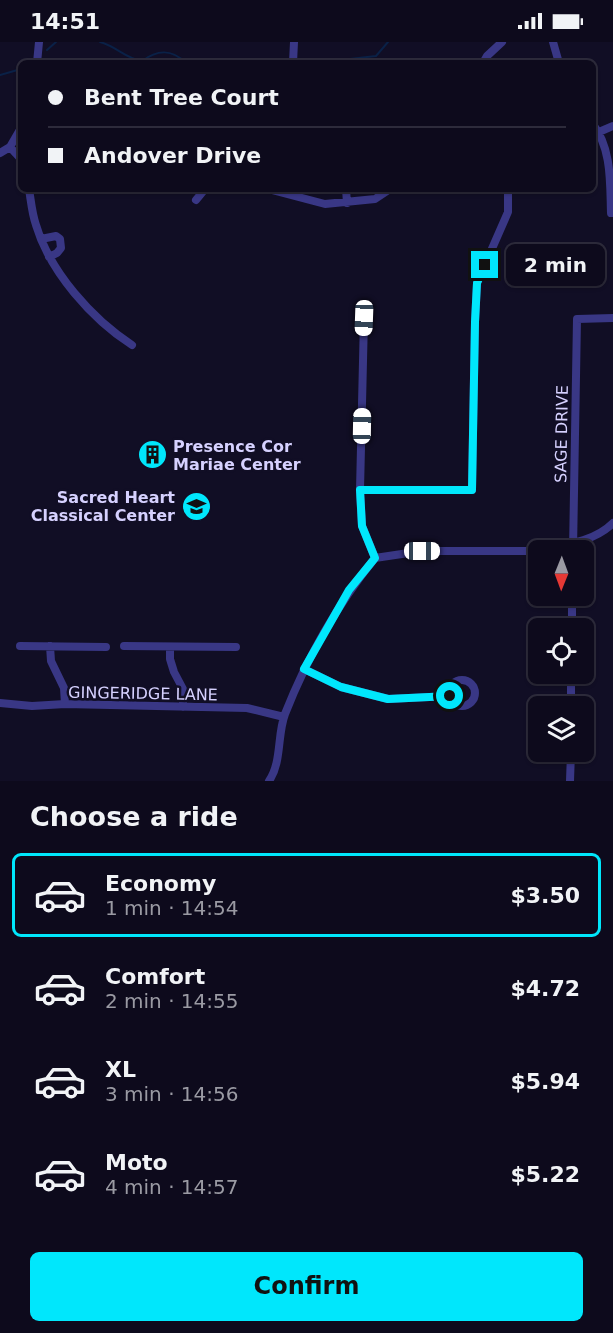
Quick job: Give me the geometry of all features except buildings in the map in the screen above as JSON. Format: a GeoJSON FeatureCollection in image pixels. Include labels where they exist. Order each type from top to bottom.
{"type":"FeatureCollection","features":[{"type":"Feature","properties":{"kind":"street"},"geometry":{"type":"LineString","coordinates":[[37,60],[39,42]]}},
{"type":"Feature","properties":{"kind":"street"},"geometry":{"type":"LineString","coordinates":[[293,60],[294,42]]}},
{"type":"Feature","properties":{"kind":"street"},"geometry":{"type":"LineString","coordinates":[[485,60],[502,42]]}},
{"type":"Feature","properties":{"kind":"street"},"geometry":{"type":"LineString","coordinates":[[553,42],[558,60]]}},
{"type":"Feature","properties":{"kind":"street"},"geometry":{"type":"LineString","coordinates":[[599,132],[613,126]]}},
{"type":"Feature","properties":{"kind":"street"},"geometry":{"type":"LineString","coordinates":[[596,128],[609,166],[612,213]]}},
{"type":"Feature","properties":{"kind":"street"},"geometry":{"type":"LineString","coordinates":[[0,153],[10,147],[18,133]]}},
{"type":"Feature","properties":{"kind":"street"},"geometry":{"type":"LineString","coordinates":[[10,147],[18,156]]}},
{"type":"Feature","properties":{"kind":"street"},"geometry":{"type":"LineString","coordinates":[[30,192],[35,224],[49,257],[61,275],[96,317],[132,345]]}},
{"type":"Feature","properties":{"kind":"street"},"geometry":{"type":"LineString","coordinates":[[196,200],[203,192]]}},
{"type":"Feature","properties":{"kind":"street"},"geometry":{"type":"LineString","coordinates":[[279,192],[325,204],[375,199],[386,192]]}},
{"type":"Feature","properties":{"kind":"street"},"geometry":{"type":"LineString","coordinates":[[346,192],[347,203]]}},
{"type":"Feature","properties":{"kind":"street"},"geometry":{"type":"LineString","coordinates":[[360,490],[472,490],[477,283],[508,212],[508,192]]}},
{"type":"Feature","properties":{"kind":"street"},"geometry":{"type":"LineString","coordinates":[[41,238],[56,236],[60,239],[61,248],[49,257]]}},
{"type":"Feature","properties":{"kind":"street"},"geometry":{"type":"LineString","coordinates":[[364,318],[360,490],[362,526],[375,558]]}},
{"type":"Feature","properties":{"kind":"street","name":"SAGE DRIVE"},"geometry":{"type":"LineString","coordinates":[[573,540],[577,319],[613,318]]}},
{"type":"Feature","properties":{"kind":"street"},"geometry":{"type":"LineString","coordinates":[[587,540],[605,531],[613,523]]}},
{"type":"Feature","properties":{"kind":"street"},"geometry":{"type":"LineString","coordinates":[[269,781],[279,748],[284,717],[304,669],[349,590],[375,558],[422,551],[528,551]]}},
{"type":"Feature","properties":{"kind":"street"},"geometry":{"type":"LineString","coordinates":[[20,646],[106,647]]}},
{"type":"Feature","properties":{"kind":"street"},"geometry":{"type":"LineString","coordinates":[[50,646],[51,661],[64,687],[65,704]]}},
{"type":"Feature","properties":{"kind":"street"},"geometry":{"type":"LineString","coordinates":[[124,646],[236,647]]}},
{"type":"Feature","properties":{"kind":"street"},"geometry":{"type":"LineString","coordinates":[[170,647],[170,659],[174,672],[183,689],[183,707]]}},
{"type":"Feature","properties":{"kind":"street"},"geometry":{"type":"LineString","coordinates":[[304,669],[341,687],[388,699],[450,696]]}},
{"type":"Feature","properties":{"kind":"street","name":"GINGERIDGE LANE"},"geometry":{"type":"LineString","coordinates":[[0,703],[32,706],[65,704],[247,708],[284,717]]}},
{"type":"Feature","properties":{"kind":"street"},"geometry":{"type":"LineString","coordinates":[[570,762],[570,781]]}},
{"type":"Feature","properties":{"kind":"waterway"},"geometry":{"type":"LineString","coordinates":[[47,50],[56,42]]}},
{"type":"Feature","properties":{"kind":"waterway"},"geometry":{"type":"LineString","coordinates":[[100,42],[136,60]]}},
{"type":"Feature","properties":{"kind":"waterway"},"geometry":{"type":"LineString","coordinates":[[349,60],[376,56],[388,42]]}},
{"type":"Feature","properties":{"kind":"waterway"},"geometry":{"type":"LineString","coordinates":[[144,60],[154,54],[165,52],[183,60]]}},
{"type":"Feature","properties":{"kind":"waterway"},"geometry":{"type":"LineString","coordinates":[[0,75],[18,70]]}},
{"type":"Feature","properties":{"kind":"place","name":"Presence Cor Mariae Center"},"geometry":{"type":"Point","coordinates":[152,455]}},
{"type":"Feature","properties":{"kind":"place","name":"Sacred Heart Classical Center"},"geometry":{"type":"Point","coordinates":[196,506]}},
{"type":"Feature","properties":{"kind":"route"},"geometry":{"type":"LineString","coordinates":[[450,696],[388,699],[341,687],[304,669],[349,590],[375,558],[362,526],[360,490],[472,490],[477,283],[485,265]]}}]}
